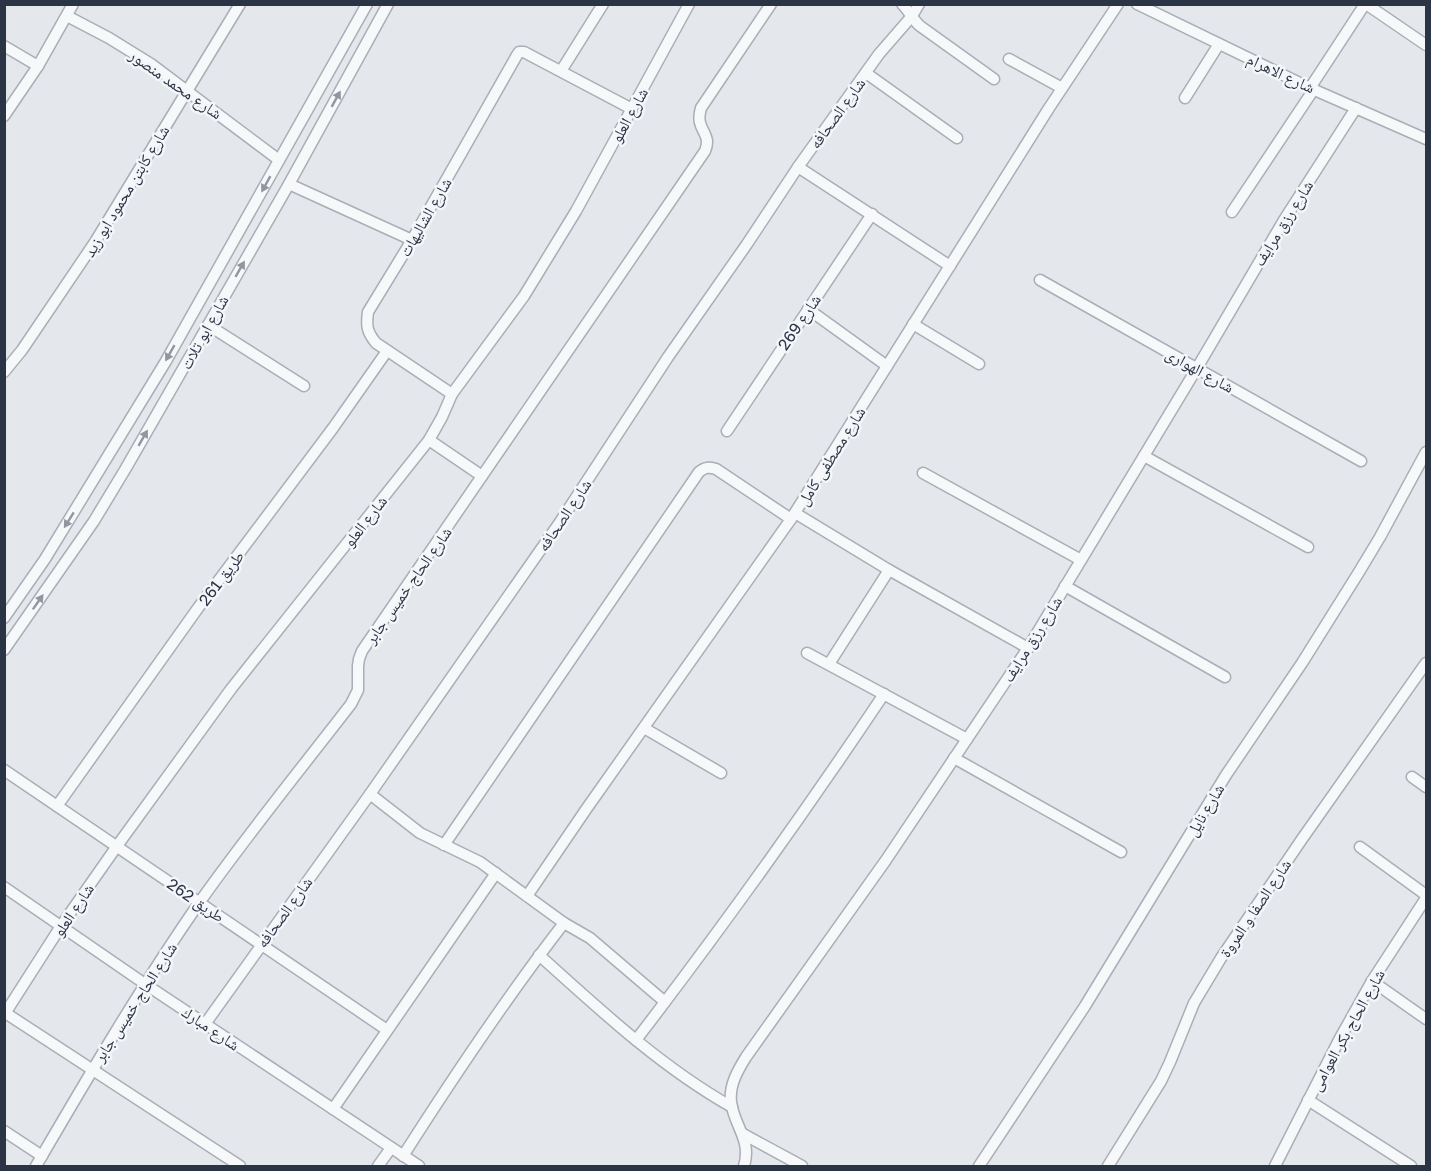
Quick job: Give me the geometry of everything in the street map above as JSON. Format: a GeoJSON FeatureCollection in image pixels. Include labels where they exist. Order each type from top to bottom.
{"type":"FeatureCollection","features":[{"type":"Feature","properties":{"kind":"street"},"geometry":{"type":"LineString","coordinates":[[4,116],[38,66],[73,4]]}},
{"type":"Feature","properties":{"kind":"street","name":"شارع كابتن محمود ابو زيد"},"geometry":{"type":"LineString","coordinates":[[4,372],[71,279],[118,206],[240,4]]}},
{"type":"Feature","properties":{"kind":"street","name":"شارع ابو تلات"},"geometry":{"type":"LineString","coordinates":[[4,618],[45,559],[166,361],[367,4]]}},
{"type":"Feature","properties":{"kind":"street","name":"شارع ابو تلات"},"geometry":{"type":"LineString","coordinates":[[4,650],[94,521],[289,184],[388,4]]}},
{"type":"Feature","properties":{"kind":"street"},"geometry":{"type":"LineString","coordinates":[[561,71],[603,4]]}},
{"type":"Feature","properties":{"kind":"street","name":"شارع العلو"},"geometry":{"type":"LineString","coordinates":[[5,1014],[117,846],[244,671],[274,637],[429,440],[452,394],[524,296],[576,211],[689,4]]}},
{"type":"Feature","properties":{"kind":"street","name":"شارع الحاج خميس جابر"},"geometry":{"type":"LineString","coordinates":[[36,1167],[145,984],[200,903],[351,704],[358,690],[358,666],[362,651],[705,151],[707,141],[699,120],[701,108],[771,4]]}},
{"type":"Feature","properties":{"kind":"street"},"geometry":{"type":"LineString","coordinates":[[902,4],[920,26],[994,80]]}},
{"type":"Feature","properties":{"kind":"street","name":"شارع الصحافه"},"geometry":{"type":"LineString","coordinates":[[205,1024],[370,794],[560,522],[668,357],[798,168],[879,54],[912,16],[919,4]]}},
{"type":"Feature","properties":{"kind":"street","name":"شارع مصطفى كامل"},"geometry":{"type":"LineString","coordinates":[[527,896],[793,516],[1062,88],[1119,4]]}},
{"type":"Feature","properties":{"kind":"street","name":"شارع الاهرام"},"geometry":{"type":"LineString","coordinates":[[1137,4],[1312,88],[1426,139]]}},
{"type":"Feature","properties":{"kind":"street"},"geometry":{"type":"LineString","coordinates":[[1232,212],[1363,5],[1426,45]]}},
{"type":"Feature","properties":{"kind":"street","name":"شارع محمد منصور"},"geometry":{"type":"LineString","coordinates":[[67,16],[143,59],[279,160]]}},
{"type":"Feature","properties":{"kind":"street"},"geometry":{"type":"LineString","coordinates":[[1185,98],[1219,44]]}},
{"type":"Feature","properties":{"kind":"street"},"geometry":{"type":"LineString","coordinates":[[4,46],[38,66]]}},
{"type":"Feature","properties":{"kind":"street","name":"شارع الشاليهات"},"geometry":{"type":"LineString","coordinates":[[452,394],[376,343],[369,335],[366,324],[368,312],[412,240],[517,55],[519,52],[524,52],[632,110]]}},
{"type":"Feature","properties":{"kind":"street"},"geometry":{"type":"LineString","coordinates":[[1009,59],[1062,88]]}},
{"type":"Feature","properties":{"kind":"street"},"geometry":{"type":"LineString","coordinates":[[866,73],[957,138]]}},
{"type":"Feature","properties":{"kind":"street","name":"شارع رزق مرايف"},"geometry":{"type":"LineString","coordinates":[[744,1167],[746,1145],[731,1100],[732,1085],[746,1056],[886,860],[1028,648],[1284,220],[1356,108]]}},
{"type":"Feature","properties":{"kind":"street"},"geometry":{"type":"LineString","coordinates":[[299,124],[316,134]]}},
{"type":"Feature","properties":{"kind":"street"},"geometry":{"type":"LineString","coordinates":[[798,168],[950,266]]}},
{"type":"Feature","properties":{"kind":"street"},"geometry":{"type":"LineString","coordinates":[[289,184],[412,240]]}},
{"type":"Feature","properties":{"kind":"street","name":"شارع 269"},"geometry":{"type":"LineString","coordinates":[[727,431],[872,214]]}},
{"type":"Feature","properties":{"kind":"street","name":"شارع الهوارى"},"geometry":{"type":"LineString","coordinates":[[1040,280],[1360,461]]}},
{"type":"Feature","properties":{"kind":"street"},"geometry":{"type":"LineString","coordinates":[[808,309],[887,366]]}},
{"type":"Feature","properties":{"kind":"street"},"geometry":{"type":"LineString","coordinates":[[913,324],[979,364]]}},
{"type":"Feature","properties":{"kind":"street"},"geometry":{"type":"LineString","coordinates":[[208,325],[304,386]]}},
{"type":"Feature","properties":{"kind":"street","name":"طريق 261"},"geometry":{"type":"LineString","coordinates":[[57,806],[198,608],[333,428],[387,351]]}},
{"type":"Feature","properties":{"kind":"street"},"geometry":{"type":"LineString","coordinates":[[429,440],[482,476]]}},
{"type":"Feature","properties":{"kind":"street","name":"شارع نايل"},"geometry":{"type":"LineString","coordinates":[[979,1167],[1085,1006],[1226,775],[1302,663],[1359,572],[1426,452]]}},
{"type":"Feature","properties":{"kind":"street"},"geometry":{"type":"LineString","coordinates":[[1144,456],[1308,547]]}},
{"type":"Feature","properties":{"kind":"street"},"geometry":{"type":"LineString","coordinates":[[444,845],[699,472],[704,468],[716,469],[793,516],[1028,648]]}},
{"type":"Feature","properties":{"kind":"street"},"geometry":{"type":"LineString","coordinates":[[923,473],[1081,560]]}},
{"type":"Feature","properties":{"kind":"street"},"geometry":{"type":"LineString","coordinates":[[829,664],[889,570]]}},
{"type":"Feature","properties":{"kind":"street"},"geometry":{"type":"LineString","coordinates":[[1065,586],[1225,676]]}},
{"type":"Feature","properties":{"kind":"street"},"geometry":{"type":"LineString","coordinates":[[807,652],[967,739]]}},
{"type":"Feature","properties":{"kind":"street","name":"شارع الصفا و المروة"},"geometry":{"type":"LineString","coordinates":[[1108,1167],[1161,1081],[1194,1003],[1221,958],[1426,663]]}},
{"type":"Feature","properties":{"kind":"street"},"geometry":{"type":"LineString","coordinates":[[636,1040],[740,902],[884,694]]}},
{"type":"Feature","properties":{"kind":"street"},"geometry":{"type":"LineString","coordinates":[[644,728],[721,773]]}},
{"type":"Feature","properties":{"kind":"street"},"geometry":{"type":"LineString","coordinates":[[954,758],[1121,852]]}},
{"type":"Feature","properties":{"kind":"street","name":"طريق 262"},"geometry":{"type":"LineString","coordinates":[[4,770],[387,1030]]}},
{"type":"Feature","properties":{"kind":"street"},"geometry":{"type":"LineString","coordinates":[[1412,777],[1426,787]]}},
{"type":"Feature","properties":{"kind":"street"},"geometry":{"type":"LineString","coordinates":[[370,794],[420,833],[480,862],[564,923],[590,938],[665,1002]]}},
{"type":"Feature","properties":{"kind":"street"},"geometry":{"type":"LineString","coordinates":[[1360,847],[1426,896]]}},
{"type":"Feature","properties":{"kind":"street"},"geometry":{"type":"LineString","coordinates":[[333,1109],[496,873]]}},
{"type":"Feature","properties":{"kind":"street","name":"شارع مبارك"},"geometry":{"type":"LineString","coordinates":[[4,887],[418,1167]]}},
{"type":"Feature","properties":{"kind":"street","name":"شارع الحاج بكر العوامى"},"geometry":{"type":"LineString","coordinates":[[1275,1167],[1339,1040],[1372,981],[1426,896]]}},
{"type":"Feature","properties":{"kind":"street"},"geometry":{"type":"LineString","coordinates":[[403,1156],[459,1068],[564,923]]}},
{"type":"Feature","properties":{"kind":"street"},"geometry":{"type":"LineString","coordinates":[[539,955],[636,1040],[708,1094],[732,1107]]}},
{"type":"Feature","properties":{"kind":"street"},"geometry":{"type":"LineString","coordinates":[[1372,981],[1426,1020]]}},
{"type":"Feature","properties":{"kind":"street"},"geometry":{"type":"LineString","coordinates":[[5,1014],[240,1167]]}},
{"type":"Feature","properties":{"kind":"street"},"geometry":{"type":"LineString","coordinates":[[1308,1100],[1411,1167]]}},
{"type":"Feature","properties":{"kind":"street"},"geometry":{"type":"LineString","coordinates":[[4,1131],[42,1156]]}},
{"type":"Feature","properties":{"kind":"street"},"geometry":{"type":"LineString","coordinates":[[743,1134],[802,1167]]}},
{"type":"Feature","properties":{"kind":"street"},"geometry":{"type":"LineString","coordinates":[[378,1167],[391,1148]]}}]}
